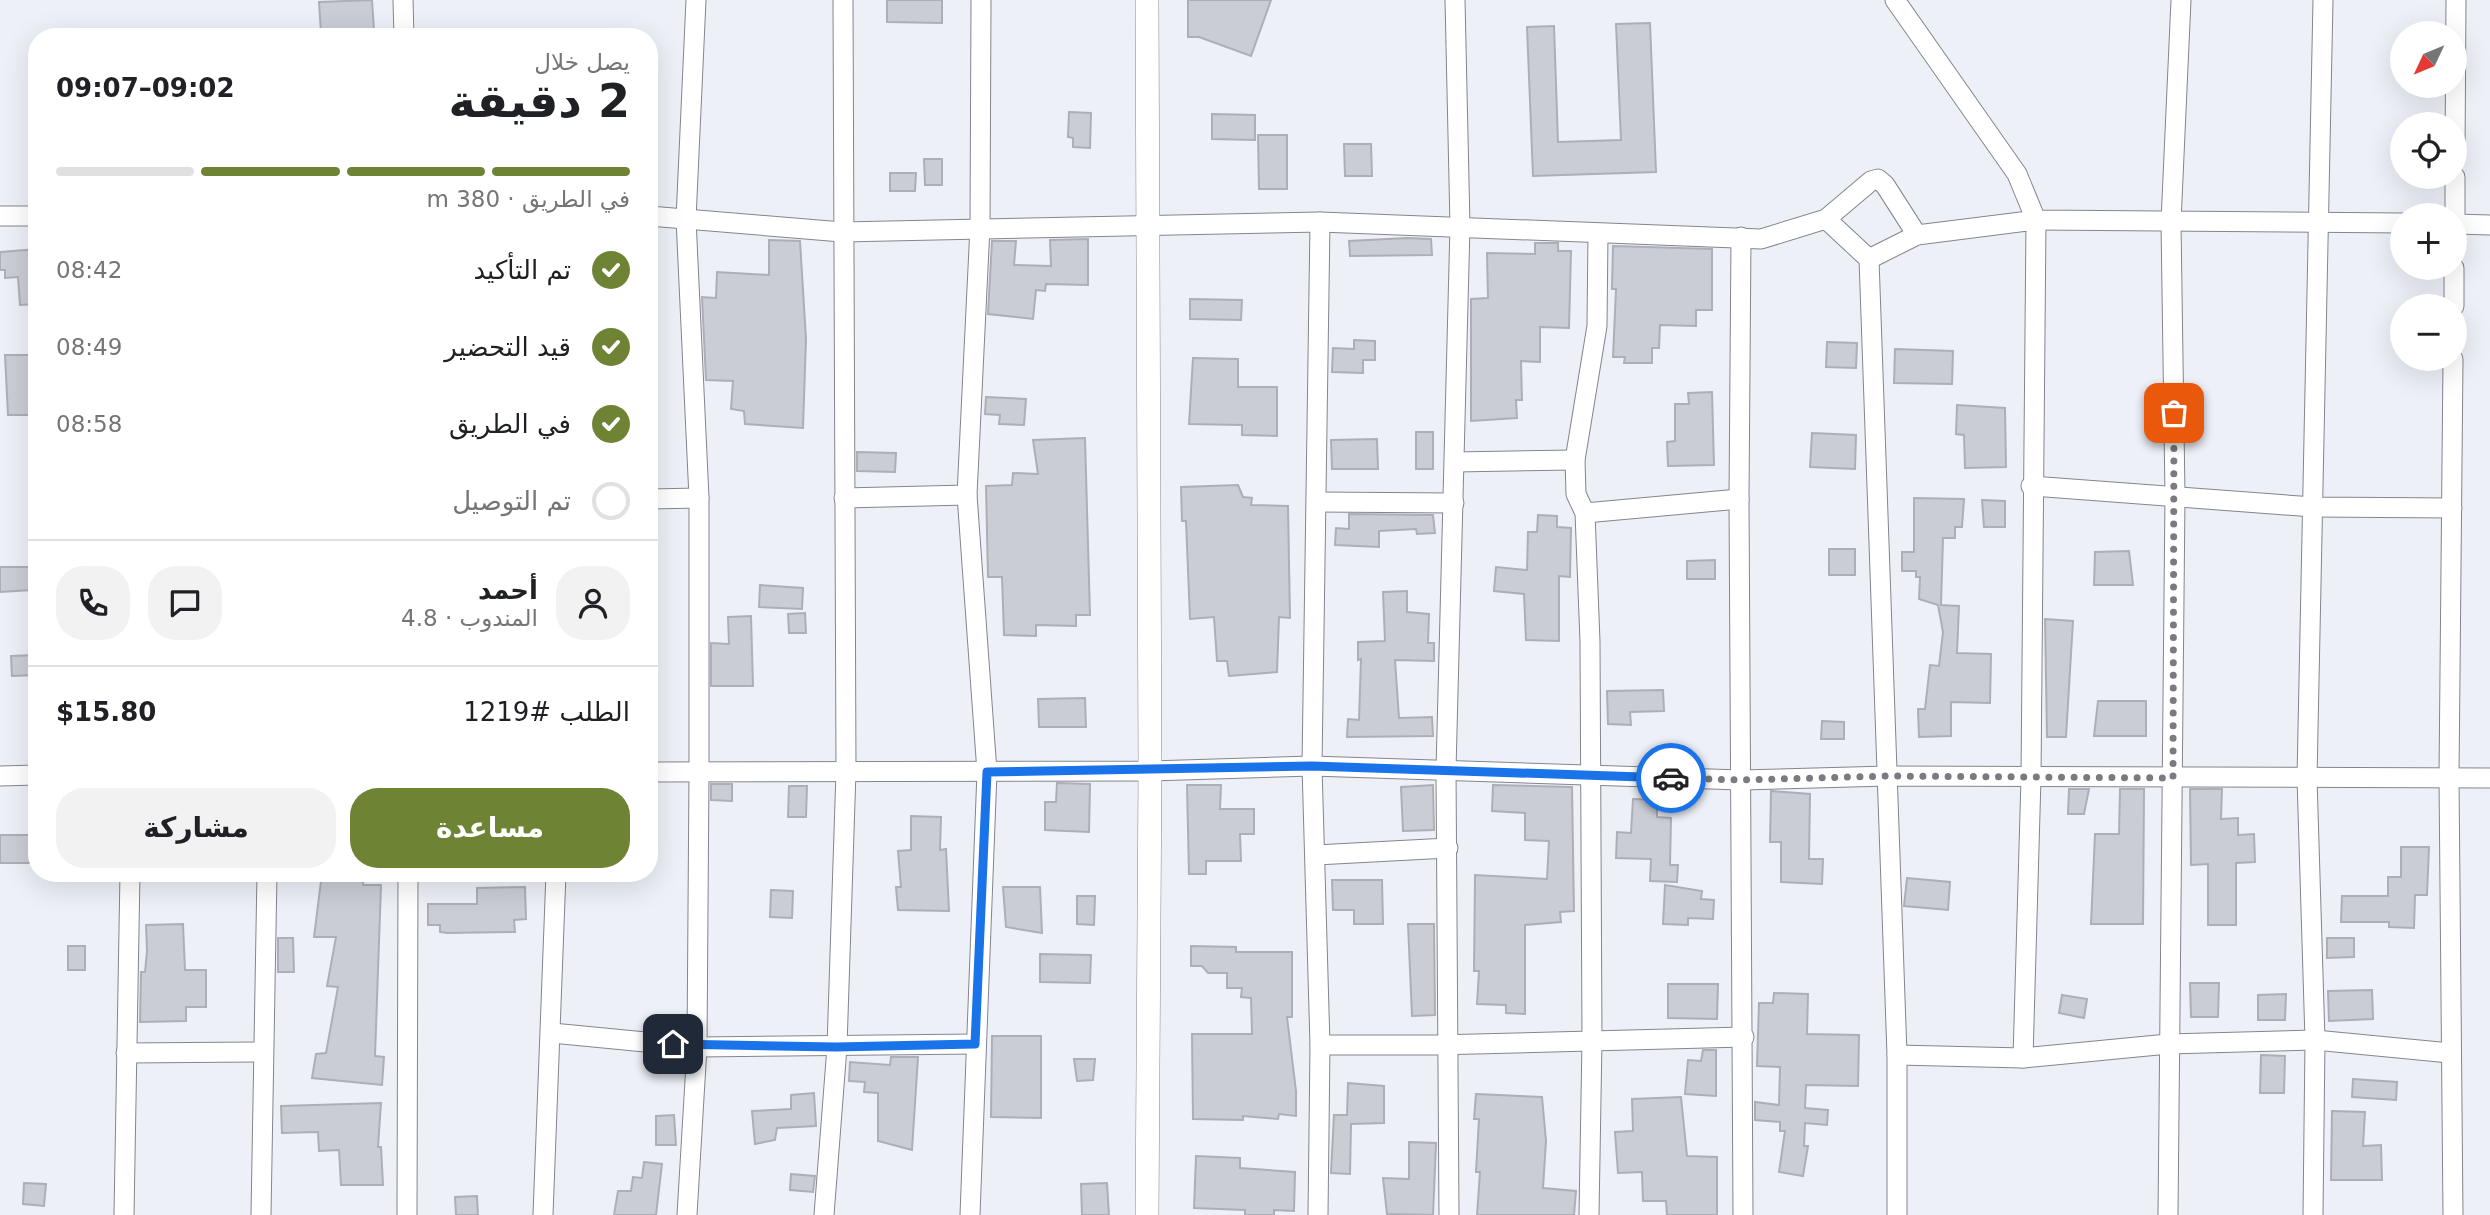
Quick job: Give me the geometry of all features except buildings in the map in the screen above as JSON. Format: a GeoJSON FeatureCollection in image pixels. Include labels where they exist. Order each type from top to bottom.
{"type":"FeatureCollection","features":[{"type":"Feature","properties":{"kind":"street"},"geometry":{"type":"LineString","coordinates":[[403,0],[404,28]]}},
{"type":"Feature","properties":{"kind":"street"},"geometry":{"type":"LineString","coordinates":[[687,1215],[697,1046],[699,498],[686,219],[696,0]]}},
{"type":"Feature","properties":{"kind":"street"},"geometry":{"type":"LineString","coordinates":[[824,1215],[836,1047],[846,771],[843,0]]}},
{"type":"Feature","properties":{"kind":"street"},"geometry":{"type":"LineString","coordinates":[[970,1215],[987,772],[967,495],[980,227],[981,0]]}},
{"type":"Feature","properties":{"kind":"street"},"geometry":{"type":"LineString","coordinates":[[1147,0],[1150,771],[1147,1215]]}},
{"type":"Feature","properties":{"kind":"street"},"geometry":{"type":"LineString","coordinates":[[1449,1215],[1446,770],[1460,226],[1455,0]]}},
{"type":"Feature","properties":{"kind":"street"},"geometry":{"type":"LineString","coordinates":[[1895,0],[2017,174],[2036,220],[2031,486],[2031,778],[2023,1058]]}},
{"type":"Feature","properties":{"kind":"street"},"geometry":{"type":"LineString","coordinates":[[2168,1215],[2175,495],[2171,222],[2181,0]]}},
{"type":"Feature","properties":{"kind":"street"},"geometry":{"type":"LineString","coordinates":[[2313,1215],[2315,1040],[2307,778],[2323,0]]}},
{"type":"Feature","properties":{"kind":"street"},"geometry":{"type":"LineString","coordinates":[[2455,112],[2456,0]]}},
{"type":"Feature","properties":{"kind":"street"},"geometry":{"type":"LineString","coordinates":[[658,217],[842,232],[1149,223],[1320,222],[1761,239],[1826,219],[1871,181],[1878,179],[1885,185],[1917,235]]}},
{"type":"Feature","properties":{"kind":"street"},"geometry":{"type":"LineString","coordinates":[[0,216],[28,216]]}},
{"type":"Feature","properties":{"kind":"street"},"geometry":{"type":"LineString","coordinates":[[1826,219],[1869,259],[1897,1055],[1896,1215]]}},
{"type":"Feature","properties":{"kind":"street"},"geometry":{"type":"LineString","coordinates":[[1869,259],[1917,235],[2036,220],[2390,223]]}},
{"type":"Feature","properties":{"kind":"street"},"geometry":{"type":"LineString","coordinates":[[1318,1215],[1320,1045],[1312,766],[1320,222]]}},
{"type":"Feature","properties":{"kind":"street"},"geometry":{"type":"LineString","coordinates":[[2467,224],[2490,225]]}},
{"type":"Feature","properties":{"kind":"street"},"geometry":{"type":"LineString","coordinates":[[1589,1215],[1592,777],[1585,513],[1576,494],[1575,460],[1597,326],[1598,234]]}},
{"type":"Feature","properties":{"kind":"street"},"geometry":{"type":"LineString","coordinates":[[1741,237],[1739,499],[1743,1215]]}},
{"type":"Feature","properties":{"kind":"street"},"geometry":{"type":"LineString","coordinates":[[2453,371],[2449,778],[2453,1215]]}},
{"type":"Feature","properties":{"kind":"street"},"geometry":{"type":"LineString","coordinates":[[1455,462],[1575,460]]}},
{"type":"Feature","properties":{"kind":"street"},"geometry":{"type":"LineString","coordinates":[[2031,486],[2313,507],[2452,508]]}},
{"type":"Feature","properties":{"kind":"street"},"geometry":{"type":"LineString","coordinates":[[844,498],[967,495]]}},
{"type":"Feature","properties":{"kind":"street"},"geometry":{"type":"LineString","coordinates":[[658,499],[699,498]]}},
{"type":"Feature","properties":{"kind":"street"},"geometry":{"type":"LineString","coordinates":[[1585,513],[1739,499]]}},
{"type":"Feature","properties":{"kind":"street"},"geometry":{"type":"LineString","coordinates":[[1317,502],[1454,503]]}},
{"type":"Feature","properties":{"kind":"street"},"geometry":{"type":"LineString","coordinates":[[658,772],[1150,771],[1312,766],[1741,780],[1888,776],[2490,778]]}},
{"type":"Feature","properties":{"kind":"street"},"geometry":{"type":"LineString","coordinates":[[0,776],[28,775]]}},
{"type":"Feature","properties":{"kind":"street"},"geometry":{"type":"LineString","coordinates":[[1316,855],[1448,848]]}},
{"type":"Feature","properties":{"kind":"street"},"geometry":{"type":"LineString","coordinates":[[124,1215],[130,882]]}},
{"type":"Feature","properties":{"kind":"street"},"geometry":{"type":"LineString","coordinates":[[261,1215],[267,882]]}},
{"type":"Feature","properties":{"kind":"street"},"geometry":{"type":"LineString","coordinates":[[407,1215],[408,882]]}},
{"type":"Feature","properties":{"kind":"street"},"geometry":{"type":"LineString","coordinates":[[543,1215],[556,882]]}},
{"type":"Feature","properties":{"kind":"street"},"geometry":{"type":"LineString","coordinates":[[552,1033],[697,1046],[975,1044]]}},
{"type":"Feature","properties":{"kind":"street"},"geometry":{"type":"LineString","coordinates":[[1320,1045],[1446,1045],[1744,1037]]}},
{"type":"Feature","properties":{"kind":"street"},"geometry":{"type":"LineString","coordinates":[[1897,1055],[2023,1058],[2168,1044],[2315,1040],[2450,1053]]}},
{"type":"Feature","properties":{"kind":"street"},"geometry":{"type":"LineString","coordinates":[[126,1053],[263,1052]]}},
{"type":"Feature","properties":{"kind":"way so far"},"geometry":{"type":"LineString","coordinates":[[1671,778],[2173,778],[2174,413]]}},
{"type":"Feature","properties":{"kind":"route"},"geometry":{"type":"LineString","coordinates":[[673,1044],[836,1047],[975,1044],[987,772],[1312,766],[1671,778]]}}]}
